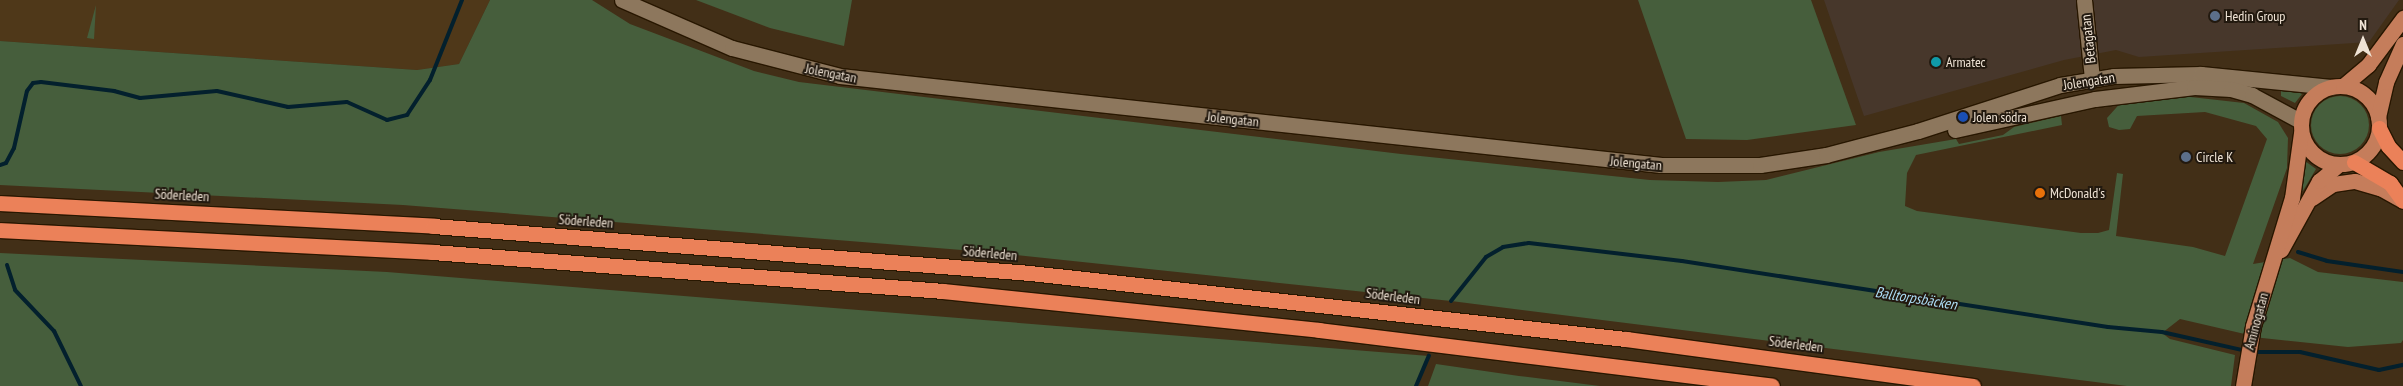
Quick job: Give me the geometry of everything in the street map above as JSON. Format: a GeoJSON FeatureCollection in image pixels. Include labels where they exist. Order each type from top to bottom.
{"type":"FeatureCollection","features":[{"type":"Feature","properties":{"kind":"highway"},"geometry":{"type":"LineString","coordinates":[[2378,123],[2388,146],[2403,162]]}},
{"type":"Feature","properties":{"kind":"highway"},"geometry":{"type":"LineString","coordinates":[[2354,162],[2390,183],[2403,200]]}},
{"type":"Feature","properties":{"kind":"highway","name":"Söderleden"},"geometry":{"type":"LineString","coordinates":[[0,203],[433,226],[1030,273],[1616,338],[1973,386]]}},
{"type":"Feature","properties":{"kind":"highway"},"geometry":{"type":"LineString","coordinates":[[0,230],[432,252],[943,291],[1319,330],[1772,386]]}},
{"type":"Feature","properties":{"kind":"main road"},"geometry":{"type":"LineString","coordinates":[[2403,18],[2368,65],[2337,86],[2310,99],[2301,127],[2311,152],[2324,161],[2338,164],[2354,162],[2374,145],[2386,82],[2403,44]]}},
{"type":"Feature","properties":{"kind":"main road"},"geometry":{"type":"LineString","coordinates":[[2337,86],[2366,96],[2378,123]]}},
{"type":"Feature","properties":{"kind":"main road","name":"Aminogatan"},"geometry":{"type":"LineString","coordinates":[[2276,257],[2278,238],[2292,198],[2301,127]]}},
{"type":"Feature","properties":{"kind":"main road","name":"Aminogatan"},"geometry":{"type":"LineString","coordinates":[[2243,386],[2253,326],[2276,257],[2319,181],[2338,164]]}},
{"type":"Feature","properties":{"kind":"main road"},"geometry":{"type":"LineString","coordinates":[[2305,204],[2327,187],[2348,181],[2372,184],[2403,200]]}},
{"type":"Feature","properties":{"kind":"street","name":"Jolengatan"},"geometry":{"type":"LineString","coordinates":[[622,0],[699,36],[776,60],[840,76],[1661,165],[1760,165],[1856,149],[2016,101],[2060,85],[2092,79],[2148,74],[2200,74],[2337,86]]}},
{"type":"Feature","properties":{"kind":"street","name":"Betagatan"},"geometry":{"type":"LineString","coordinates":[[2084,0],[2092,79]]}},
{"type":"Feature","properties":{"kind":"street","name":"Jolengatan"},"geometry":{"type":"LineString","coordinates":[[1856,149],[1872,150],[2095,98],[2160,88],[2231,89],[2266,100],[2301,127]]}},
{"type":"Feature","properties":{"kind":"shaded area"},"geometry":{"type":"Polygon","coordinates":[[[0,0],[490,0],[459,64],[417,70],[0,41],[0,0]]]}},
{"type":"Feature","properties":{"kind":"shaded area"},"geometry":{"type":"Polygon","coordinates":[[[1824,0],[2399,0],[2369,42],[2139,57],[2116,50],[2064,60],[1864,116],[1824,0]]]}},
{"type":"Feature","properties":{"kind":"green space"},"geometry":{"type":"Polygon","coordinates":[[[490,0],[592,0],[630,24],[754,71],[799,82],[1401,154],[1650,180],[1718,182],[1766,180],[1879,152],[1956,139],[1959,144],[2003,135],[2014,127],[2061,116],[2062,125],[1916,155],[1907,173],[1905,206],[1917,211],[2081,233],[2098,233],[2109,230],[2117,173],[2123,174],[2116,236],[2193,247],[2225,256],[2267,139],[2256,126],[2205,112],[2137,116],[2130,129],[2119,130],[2109,127],[2107,118],[2124,99],[2164,94],[2244,103],[2278,122],[2288,138],[2287,168],[2253,264],[2290,258],[2318,272],[2403,282],[2403,340],[2401,343],[2348,347],[2262,338],[2180,319],[2162,333],[2170,339],[2235,355],[2231,386],[2127,386],[1451,301],[987,252],[403,205],[0,185],[0,41],[417,70],[459,64],[490,0]]]}},
{"type":"Feature","properties":{"kind":"green space"},"geometry":{"type":"Polygon","coordinates":[[[696,0],[852,0],[844,46],[770,28],[696,0]]]}},
{"type":"Feature","properties":{"kind":"green space"},"geometry":{"type":"Polygon","coordinates":[[[1638,0],[1811,0],[1856,125],[1747,140],[1686,139],[1638,0]]]}},
{"type":"Feature","properties":{"kind":"green space"},"geometry":{"type":"Polygon","coordinates":[[[96,5],[94,39],[87,38],[96,5]]]}},
{"type":"Feature","properties":{"kind":"green space"},"geometry":{"type":"Polygon","coordinates":[[[2281,91],[2302,94],[2295,103],[2281,96],[2281,91]]]}},
{"type":"Feature","properties":{"kind":"green space"},"geometry":{"type":"Polygon","coordinates":[[[2334,96],[2346,96],[2361,104],[2369,119],[2369,131],[2361,146],[2346,154],[2334,154],[2319,146],[2311,131],[2311,119],[2319,104],[2334,96]]]}},
{"type":"Feature","properties":{"kind":"green space"},"geometry":{"type":"Polygon","coordinates":[[[2305,161],[2316,169],[2303,191],[2299,189],[2305,161]]]}},
{"type":"Feature","properties":{"kind":"green space"},"geometry":{"type":"Polygon","coordinates":[[[0,253],[387,272],[1429,356],[1418,386],[0,386],[0,253]]]}},
{"type":"Feature","properties":{"kind":"green space"},"geometry":{"type":"Polygon","coordinates":[[[1436,364],[1519,376],[1600,386],[1428,386],[1436,364]]]}},
{"type":"Feature","properties":{"kind":"waterway"},"geometry":{"type":"LineString","coordinates":[[0,165],[6,163],[14,148],[27,91],[33,83],[41,82],[114,91],[140,98],[217,91],[288,107],[347,102],[387,120],[407,115],[430,80],[462,0]]}},
{"type":"Feature","properties":{"kind":"waterway","name":"Balltorpsbäcken"},"geometry":{"type":"LineString","coordinates":[[1451,301],[1486,257],[1503,247],[1529,243],[1682,261],[2108,327],[2162,332],[2246,351]]}},
{"type":"Feature","properties":{"kind":"waterway","name":"Balltorpsbäcken"},"geometry":{"type":"LineString","coordinates":[[2298,252],[2327,261],[2403,272]]}},
{"type":"Feature","properties":{"kind":"waterway"},"geometry":{"type":"LineString","coordinates":[[7,265],[15,290],[54,331],[81,386]]}},
{"type":"Feature","properties":{"kind":"waterway","name":"Balltorpsbäcken"},"geometry":{"type":"LineString","coordinates":[[2253,352],[2300,352],[2379,370],[2403,365]]}},
{"type":"Feature","properties":{"kind":"waterway","name":"Balltorpsbäcken"},"geometry":{"type":"LineString","coordinates":[[1416,386],[1429,356]]}},
{"type":"Feature","properties":{"kind":"place","name":"Hedin Group"},"geometry":{"type":"Point","coordinates":[2215,16]}},
{"type":"Feature","properties":{"kind":"place","name":"Armatec"},"geometry":{"type":"Point","coordinates":[1936,62]}},
{"type":"Feature","properties":{"kind":"place","name":"Jolen södra"},"geometry":{"type":"Point","coordinates":[1963,117]}},
{"type":"Feature","properties":{"kind":"place","name":"Circle K"},"geometry":{"type":"Point","coordinates":[2186,157]}},
{"type":"Feature","properties":{"kind":"place","name":"McDonald's"},"geometry":{"type":"Point","coordinates":[2040,193]}}]}
